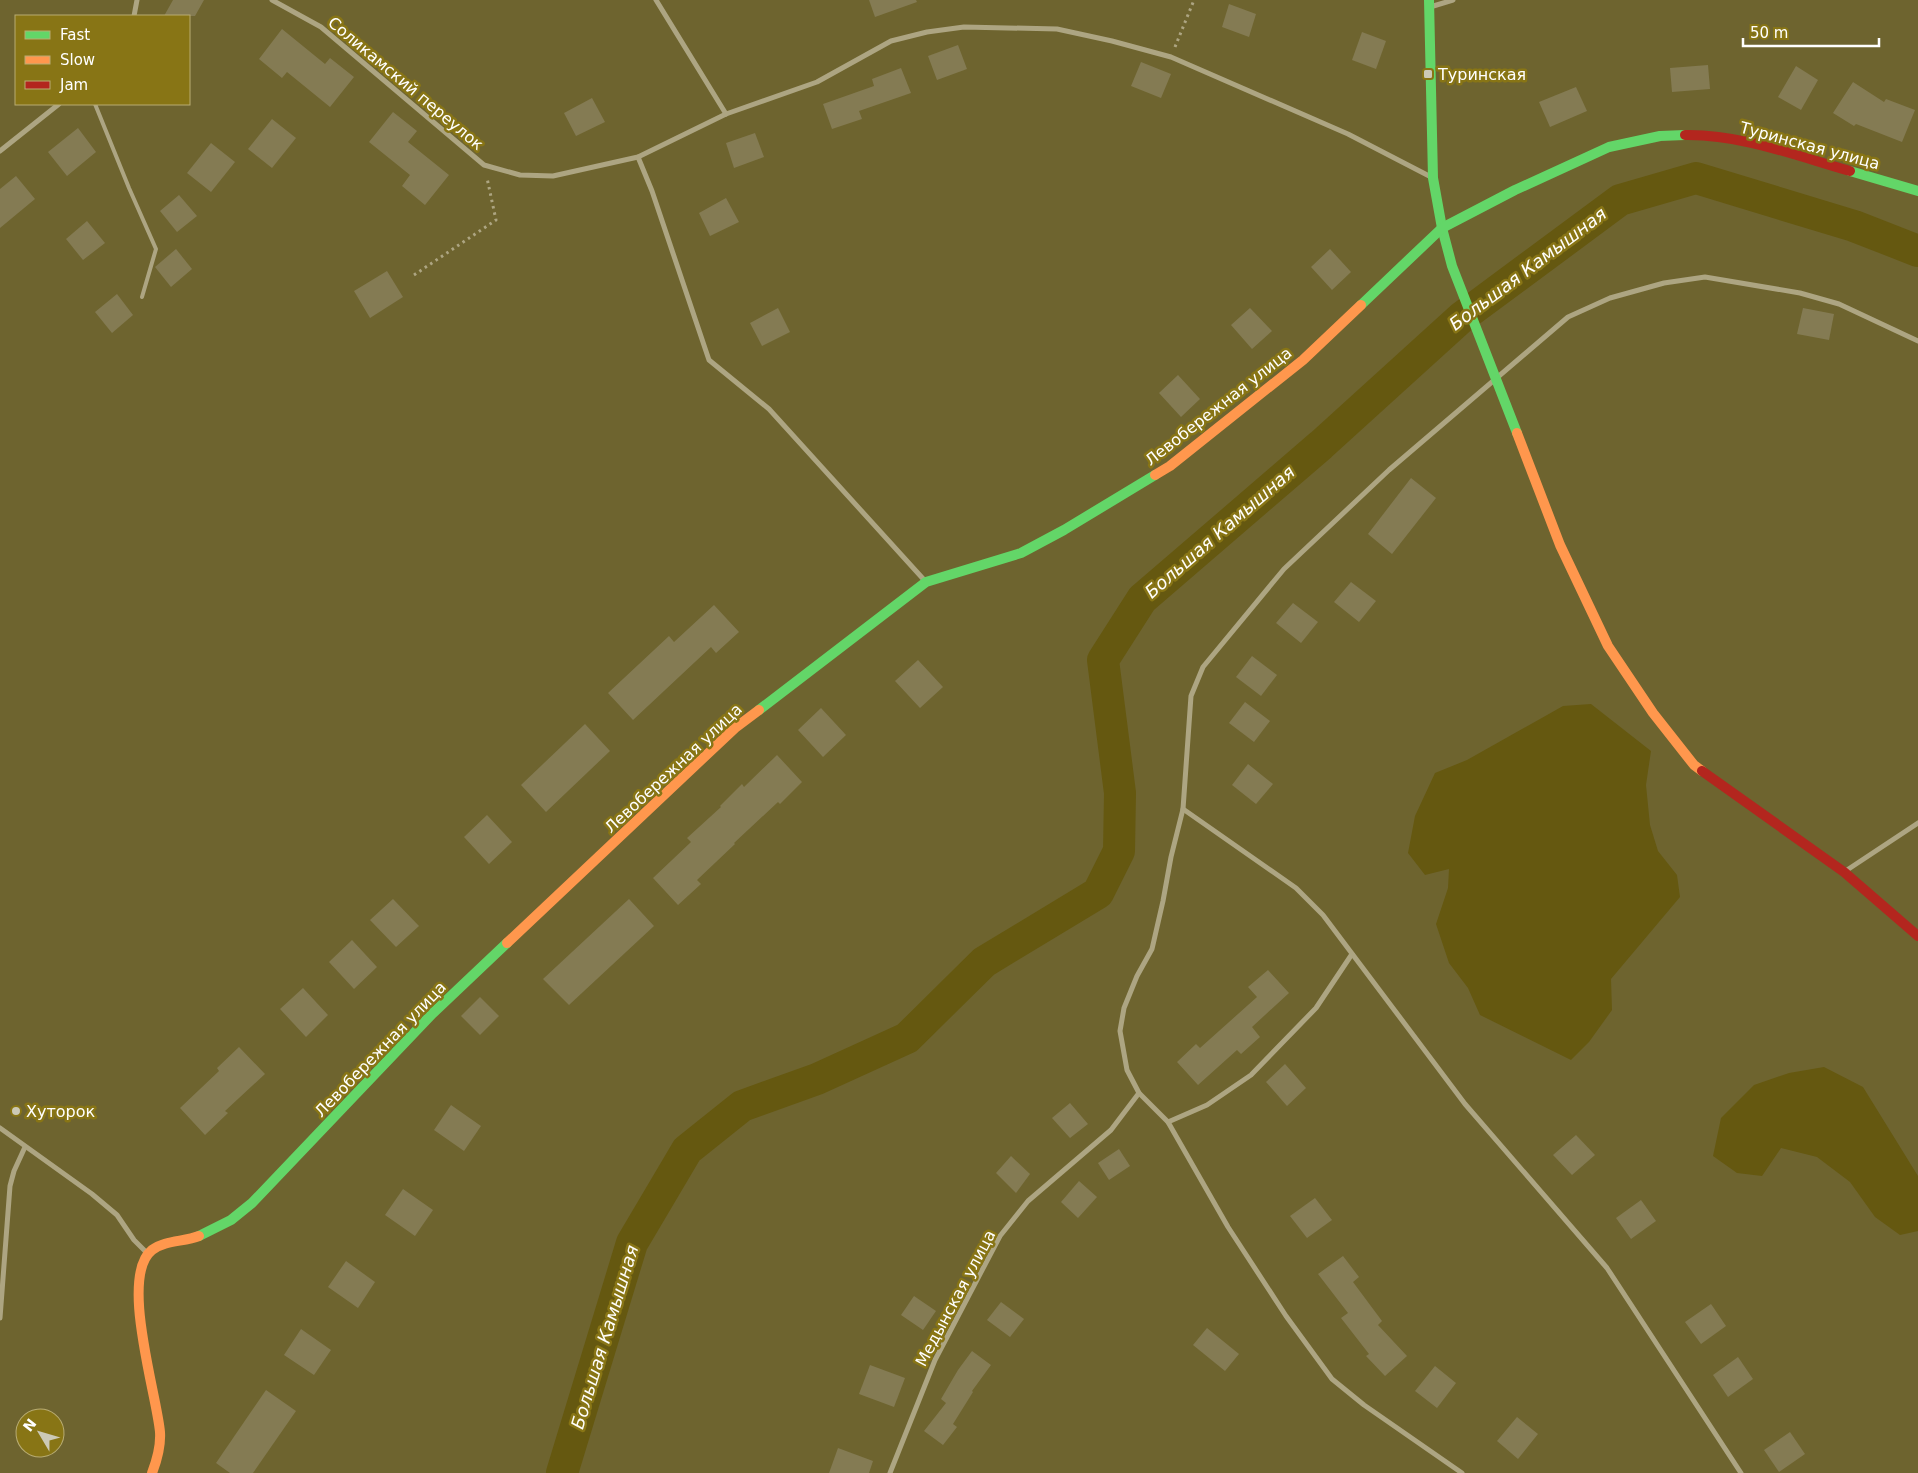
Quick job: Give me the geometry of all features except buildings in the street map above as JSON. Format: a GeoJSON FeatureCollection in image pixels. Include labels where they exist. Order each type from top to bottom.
{"type":"FeatureCollection","features":[{"type":"Feature","properties":{"kind":"street"},"geometry":{"type":"LineString","coordinates":[[134,15],[137,0]]}},
{"type":"Feature","properties":{"kind":"street","name":"Соликамский переулок"},"geometry":{"type":"LineString","coordinates":[[272,0],[321,27],[484,165],[520,175],[553,176],[638,157],[726,114],[817,82],[892,42],[927,32],[964,27],[1057,30],[1112,41],[1171,57],[1348,134],[1433,178]]}},
{"type":"Feature","properties":{"kind":"street"},"geometry":{"type":"LineString","coordinates":[[656,0],[726,114]]}},
{"type":"Feature","properties":{"kind":"street"},"geometry":{"type":"LineString","coordinates":[[1453,0],[1429,4],[1433,178],[1442,228],[1452,266],[1560,545],[1608,646],[1653,713],[1694,765],[1844,872],[1918,936]]}},
{"type":"Feature","properties":{"kind":"street"},"geometry":{"type":"LineString","coordinates":[[0,151],[58,105]]}},
{"type":"Feature","properties":{"kind":"street","name":"Туринская улица"},"geometry":{"type":"LineString","coordinates":[[1442,228],[1514,190],[1609,147],[1660,136],[1702,135],[1748,142],[1918,191]]}},
{"type":"Feature","properties":{"kind":"street"},"geometry":{"type":"LineString","coordinates":[[638,157],[652,190],[709,360],[769,409],[926,582]]}},
{"type":"Feature","properties":{"kind":"street","name":"Левобережная улица"},"geometry":{"type":"LineString","coordinates":[[148,1254],[158,1246],[194,1238],[218,1228],[245,1209],[432,1014],[735,728],[926,582],[1020,553],[1064,530],[1170,466],[1303,360],[1442,228]]}},
{"type":"Feature","properties":{"kind":"street"},"geometry":{"type":"LineString","coordinates":[[1462,1473],[1364,1405],[1332,1379],[1292,1324],[1228,1228],[1168,1122],[1139,1093],[1127,1070],[1120,1031],[1124,1008],[1137,976],[1152,949],[1163,902],[1170,857],[1183,809],[1190,696],[1202,667],[1284,569],[1389,470],[1568,317],[1610,298],[1664,283],[1705,277],[1800,293],[1838,304],[1918,341]]}},
{"type":"Feature","properties":{"kind":"street"},"geometry":{"type":"LineString","coordinates":[[1183,809],[1296,888],[1323,915],[1466,1104],[1607,1268],[1741,1473]]}},
{"type":"Feature","properties":{"kind":"street"},"geometry":{"type":"LineString","coordinates":[[1844,872],[1918,823]]}},
{"type":"Feature","properties":{"kind":"street"},"geometry":{"type":"LineString","coordinates":[[1168,1122],[1207,1105],[1251,1075],[1316,1008],[1352,954]]}},
{"type":"Feature","properties":{"kind":"street","name":"Медынская улица"},"geometry":{"type":"LineString","coordinates":[[890,1473],[935,1360],[1000,1236],[1028,1201],[1110,1130],[1139,1093]]}},
{"type":"Feature","properties":{"kind":"street"},"geometry":{"type":"LineString","coordinates":[[0,1128],[92,1194],[117,1215],[134,1240],[148,1254],[140,1270],[139,1285],[147,1364],[159,1419],[160,1444],[152,1473]]}},
{"type":"Feature","properties":{"kind":"street"},"geometry":{"type":"LineString","coordinates":[[0,1318],[10,1186],[14,1171],[25,1147]]}},
{"type":"Feature","properties":{"kind":"lane"},"geometry":{"type":"LineString","coordinates":[[95,105],[125,180],[156,249],[142,297]]}},
{"type":"Feature","properties":{"kind":"path"},"geometry":{"type":"LineString","coordinates":[[1171,57],[1194,0]]}},
{"type":"Feature","properties":{"kind":"path"},"geometry":{"type":"LineString","coordinates":[[414,275],[496,220],[484,165]]}},
{"type":"Feature","properties":{"kind":"shaded area"},"geometry":{"type":"Polygon","coordinates":[[[1591,704],[1651,751],[1646,785],[1650,825],[1658,851],[1677,875],[1680,897],[1611,979],[1612,1010],[1589,1042],[1571,1060],[1480,1015],[1468,988],[1449,963],[1436,924],[1448,888],[1449,869],[1425,875],[1408,853],[1415,816],[1435,773],[1467,760],[1563,706],[1591,704]]]}},
{"type":"Feature","properties":{"kind":"shaded area"},"geometry":{"type":"Polygon","coordinates":[[[1824,1067],[1863,1087],[1918,1176],[1918,1231],[1900,1235],[1875,1217],[1850,1182],[1817,1157],[1781,1148],[1762,1176],[1737,1173],[1713,1156],[1721,1118],[1754,1085],[1789,1073],[1824,1067]]]}},
{"type":"Feature","properties":{"kind":"waterway","name":"Большая Камышная"},"geometry":{"type":"LineString","coordinates":[[562,1473],[632,1243],[687,1150],[742,1106],[817,1079],[907,1038],[984,962],[1098,893],[1119,851],[1120,793],[1103,660],[1142,599],[1321,445],[1462,317],[1620,200],[1696,178],[1854,226],[1918,251]]}},
{"type":"Feature","properties":{"kind":"traffic: fast"},"geometry":{"type":"LineString","coordinates":[[1429,0],[1433,178],[1442,228],[1452,266],[1517,433]]}},
{"type":"Feature","properties":{"kind":"traffic: fast"},"geometry":{"type":"LineString","coordinates":[[1361,305],[1442,228],[1515,190],[1609,147],[1660,136],[1685,135]]}},
{"type":"Feature","properties":{"kind":"traffic: fast"},"geometry":{"type":"LineString","coordinates":[[1850,171],[1918,191]]}},
{"type":"Feature","properties":{"kind":"traffic: fast"},"geometry":{"type":"LineString","coordinates":[[759,710],[926,582],[1021,553],[1064,530],[1155,475]]}},
{"type":"Feature","properties":{"kind":"traffic: fast"},"geometry":{"type":"LineString","coordinates":[[199,1236],[231,1220],[252,1203],[432,1014],[507,943]]}},
{"type":"Feature","properties":{"kind":"traffic: slow"},"geometry":{"type":"LineString","coordinates":[[1155,475],[1170,466],[1303,360],[1361,305]]}},
{"type":"Feature","properties":{"kind":"traffic: slow"},"geometry":{"type":"LineString","coordinates":[[1517,433],[1560,545],[1608,646],[1653,713],[1694,765],[1702,771]]}},
{"type":"Feature","properties":{"kind":"traffic: slow"},"geometry":{"type":"LineString","coordinates":[[507,943],[735,728],[759,710]]}},
{"type":"Feature","properties":{"kind":"traffic: slow"},"geometry":{"type":"LineString","coordinates":[[152,1473],[160,1443],[160,1432],[142,1337],[139,1284],[143,1264],[152,1250],[169,1243],[199,1236]]}},
{"type":"Feature","properties":{"kind":"traffic: jam"},"geometry":{"type":"LineString","coordinates":[[1685,135],[1727,138],[1748,142],[1850,171]]}},
{"type":"Feature","properties":{"kind":"traffic: jam"},"geometry":{"type":"LineString","coordinates":[[1702,771],[1844,872],[1918,936]]}},
{"type":"Feature","properties":{"kind":"place","name":"Туринская"},"geometry":{"type":"Point","coordinates":[1428,74]}},
{"type":"Feature","properties":{"kind":"place","name":"Хуторок"},"geometry":{"type":"Point","coordinates":[16,1111]}}]}
